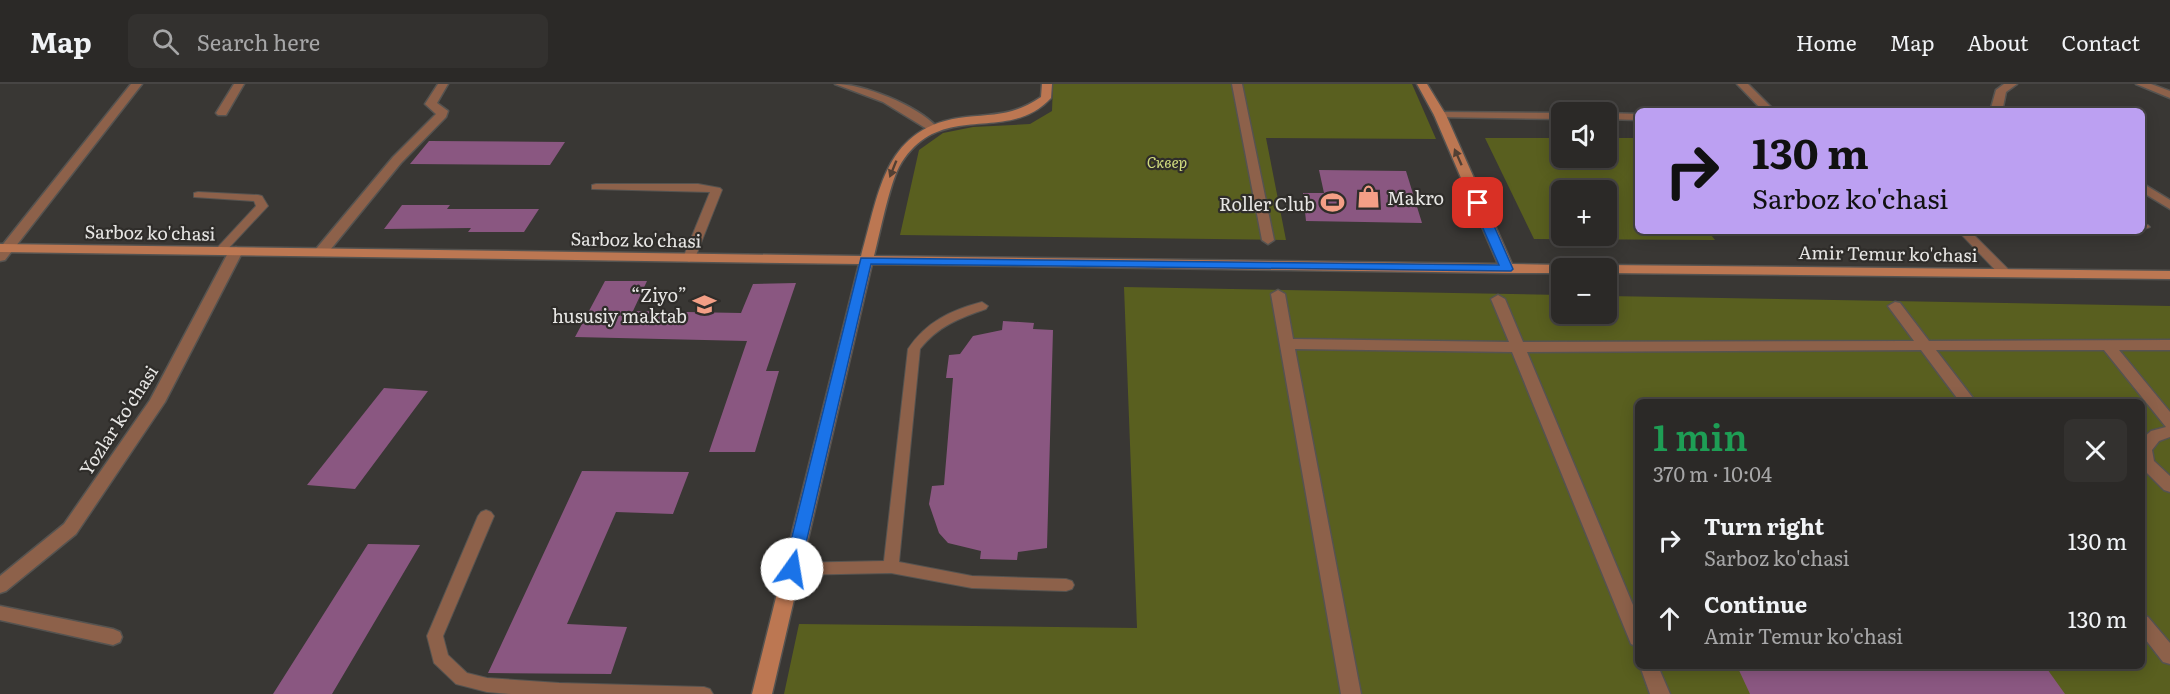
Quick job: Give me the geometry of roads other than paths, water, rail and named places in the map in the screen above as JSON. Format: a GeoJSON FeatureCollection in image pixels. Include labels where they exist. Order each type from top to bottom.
{"type":"FeatureCollection","features":[{"type":"Feature","properties":{"kind":"main road"},"geometry":{"type":"LineString","coordinates":[[762,694],[866,261],[892,169],[899,155],[915,137],[931,127],[952,121],[1012,117],[1035,109],[1046,98],[1047,84]]}},
{"type":"Feature","properties":{"kind":"main road"},"geometry":{"type":"LineString","coordinates":[[1422,84],[1440,115],[1507,269],[1551,269]]}},
{"type":"Feature","properties":{"kind":"main road","name":"Sarboz ko'chasi"},"geometry":{"type":"LineString","coordinates":[[2,251],[321,252],[1507,269]]}},
{"type":"Feature","properties":{"kind":"main road","name":"Amir Temur ko'chasi"},"geometry":{"type":"LineString","coordinates":[[1617,269],[2170,275]]}},
{"type":"Feature","properties":{"kind":"street"},"geometry":{"type":"LineString","coordinates":[[2,251],[137,84]]}},
{"type":"Feature","properties":{"kind":"street"},"geometry":{"type":"LineString","coordinates":[[222,113],[239,84]]}},
{"type":"Feature","properties":{"kind":"street"},"geometry":{"type":"LineString","coordinates":[[321,252],[397,160],[442,115],[442,111],[430,104],[443,84]]}},
{"type":"Feature","properties":{"kind":"street"},"geometry":{"type":"LineString","coordinates":[[840,84],[887,100],[931,127]]}},
{"type":"Feature","properties":{"kind":"street"},"geometry":{"type":"LineString","coordinates":[[1237,84],[1268,240]]}},
{"type":"Feature","properties":{"kind":"street"},"geometry":{"type":"LineString","coordinates":[[1742,84],[1766,108]]}},
{"type":"Feature","properties":{"kind":"street"},"geometry":{"type":"LineString","coordinates":[[1997,108],[2001,90],[2012,84]]}},
{"type":"Feature","properties":{"kind":"street"},"geometry":{"type":"LineString","coordinates":[[2141,84],[2170,95]]}},
{"type":"Feature","properties":{"kind":"street"},"geometry":{"type":"LineString","coordinates":[[1440,115],[1551,116]]}},
{"type":"Feature","properties":{"kind":"street"},"geometry":{"type":"LineString","coordinates":[[1617,116],[1635,117]]}},
{"type":"Feature","properties":{"kind":"street"},"geometry":{"type":"LineString","coordinates":[[2145,189],[2170,205]]}},
{"type":"Feature","properties":{"kind":"street","name":"Yozlar ko'chasi"},"geometry":{"type":"LineString","coordinates":[[0,586],[70,529],[157,402],[228,251]]}},
{"type":"Feature","properties":{"kind":"street"},"geometry":{"type":"LineString","coordinates":[[1278,294],[1351,694]]}},
{"type":"Feature","properties":{"kind":"street"},"geometry":{"type":"LineString","coordinates":[[1498,299],[1520,347],[1635,632]]}},
{"type":"Feature","properties":{"kind":"street"},"geometry":{"type":"LineString","coordinates":[[1895,306],[1966,399]]}},
{"type":"Feature","properties":{"kind":"street"},"geometry":{"type":"LineString","coordinates":[[1287,344],[1520,347],[2170,345]]}},
{"type":"Feature","properties":{"kind":"street"},"geometry":{"type":"LineString","coordinates":[[2107,344],[2170,423]]}},
{"type":"Feature","properties":{"kind":"street"},"geometry":{"type":"LineString","coordinates":[[2145,448],[2148,440],[2159,434],[2170,432]]}},
{"type":"Feature","properties":{"kind":"street"},"geometry":{"type":"LineString","coordinates":[[2145,454],[2149,472],[2170,486]]}},
{"type":"Feature","properties":{"kind":"street"},"geometry":{"type":"LineString","coordinates":[[0,613],[113,637]]}},
{"type":"Feature","properties":{"kind":"street"},"geometry":{"type":"LineString","coordinates":[[2146,627],[2170,633]]}},
{"type":"Feature","properties":{"kind":"street"},"geometry":{"type":"LineString","coordinates":[[2146,627],[2170,656]]}},
{"type":"Feature","properties":{"kind":"street"},"geometry":{"type":"LineString","coordinates":[[1650,669],[1660,694]]}},
{"type":"Feature","properties":{"kind":"lane"},"geometry":{"type":"LineString","coordinates":[[596,187],[712,188],[716,194],[689,258]]}},
{"type":"Feature","properties":{"kind":"lane"},"geometry":{"type":"LineString","coordinates":[[198,195],[258,198],[262,206],[228,251]]}},
{"type":"Feature","properties":{"kind":"lane"},"geometry":{"type":"LineString","coordinates":[[1967,234],[2005,273]]}},
{"type":"Feature","properties":{"kind":"lane"},"geometry":{"type":"LineString","coordinates":[[891,567],[914,349],[926,331],[942,320],[982,306]]}},
{"type":"Feature","properties":{"kind":"lane"},"geometry":{"type":"LineString","coordinates":[[486,516],[435,636],[440,658],[462,679],[487,686],[558,692],[704,694]]}},
{"type":"Feature","properties":{"kind":"lane"},"geometry":{"type":"LineString","coordinates":[[792,569],[891,567],[972,582],[1066,585]]}},
{"type":"Feature","properties":{"kind":"place","name":"Makro"},"geometry":{"type":"Point","coordinates":[1369,197]}},
{"type":"Feature","properties":{"kind":"place","name":"Roller Club"},"geometry":{"type":"Point","coordinates":[1333,203]}},
{"type":"Feature","properties":{"kind":"place","name":"“Ziyo” hususiy maktab"},"geometry":{"type":"Point","coordinates":[705,304]}},
{"type":"Feature","properties":{"kind":"park label","name":"Сквер"},"geometry":{"type":"Point","coordinates":[1167,161]}}]}
